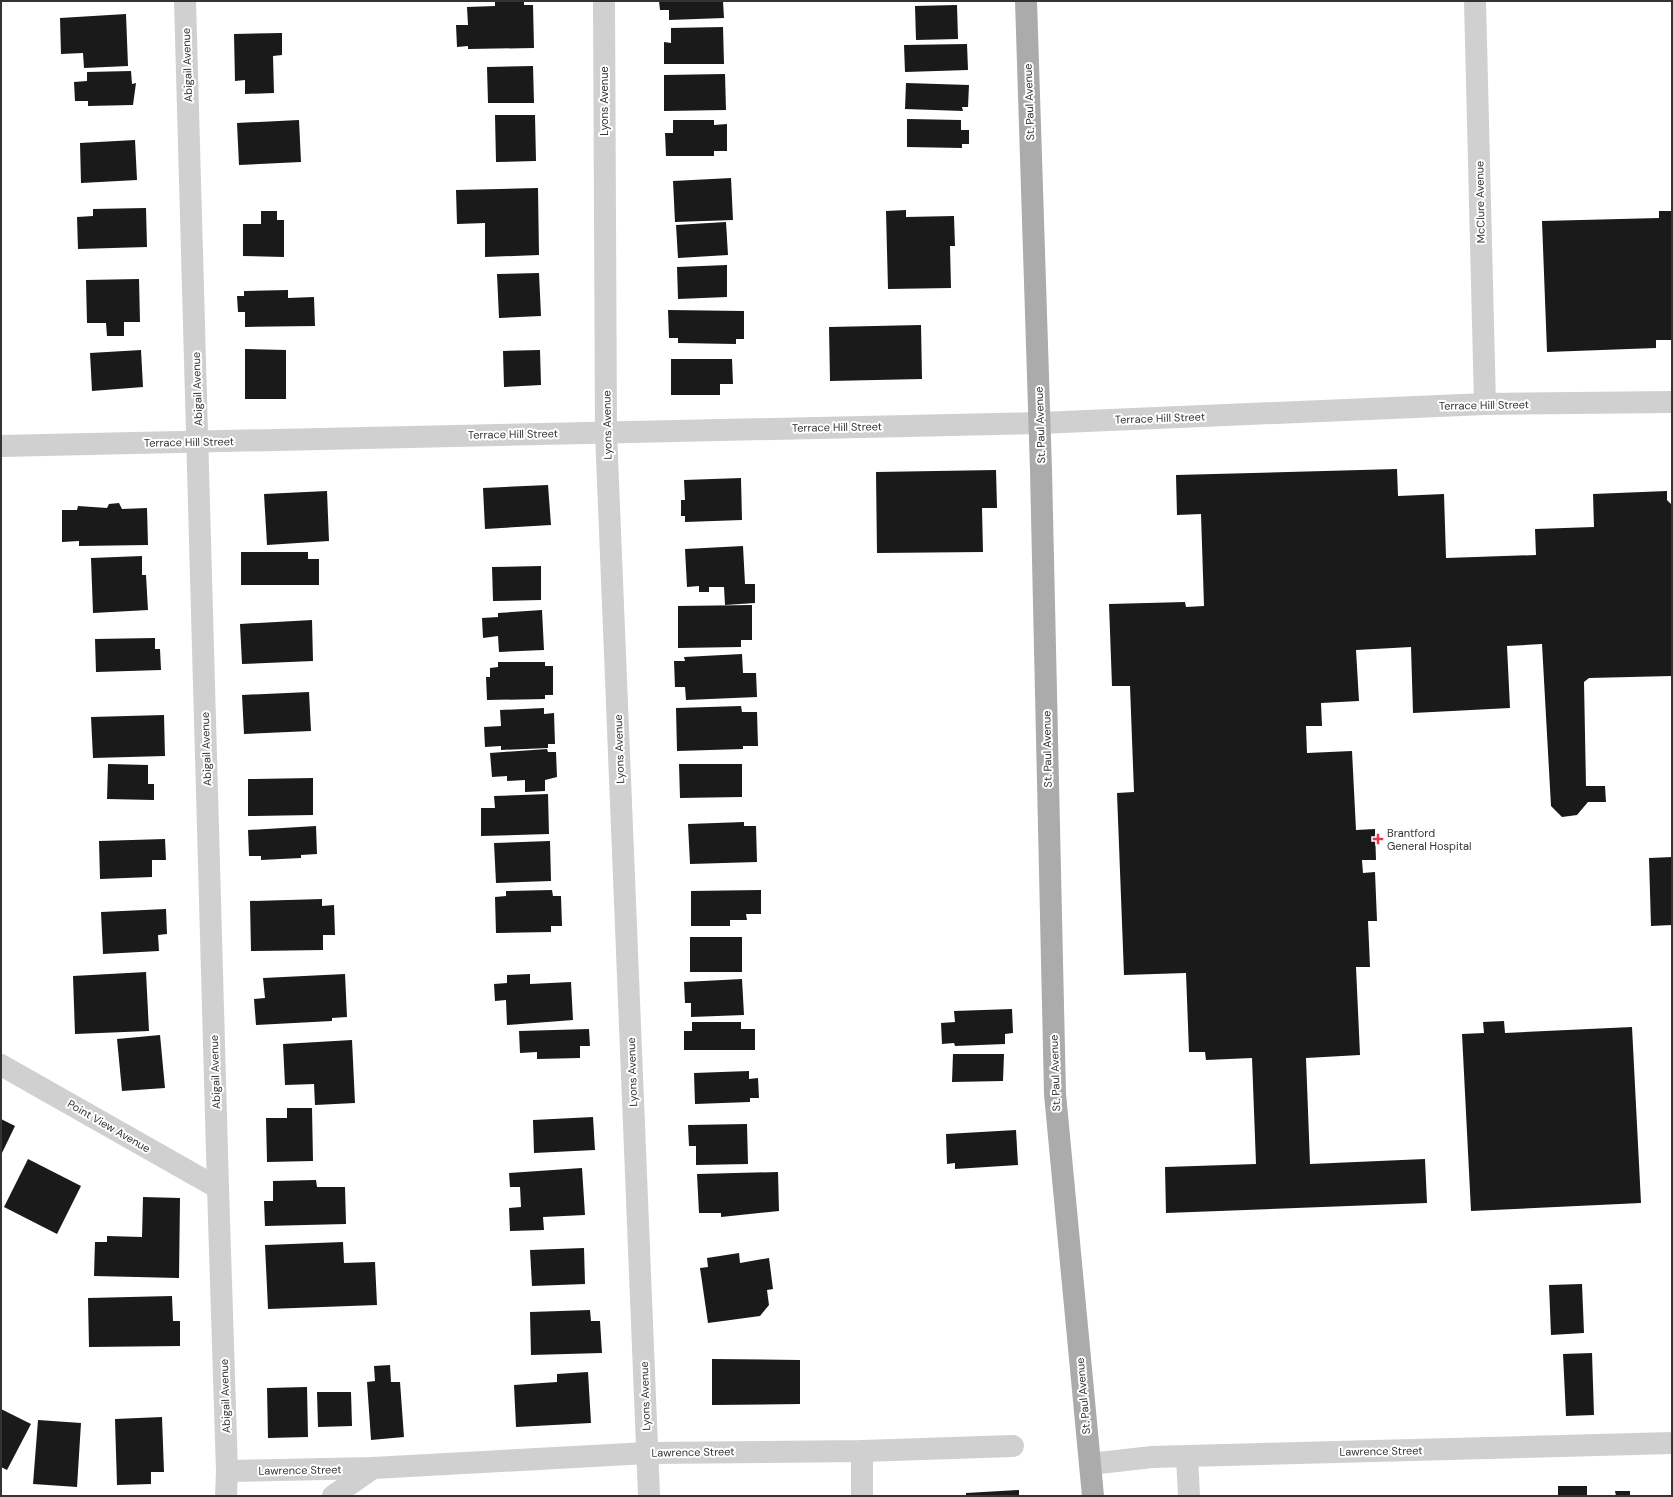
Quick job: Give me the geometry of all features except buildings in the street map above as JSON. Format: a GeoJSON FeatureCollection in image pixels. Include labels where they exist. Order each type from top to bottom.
{"type":"FeatureCollection","features":[{"type":"Feature","properties":{"kind":"main road","name":"St. Paul Avenue"},"geometry":{"type":"LineString","coordinates":[[1026,1],[1040,423],[1054,1094],[1093,1496]]}},
{"type":"Feature","properties":{"kind":"street","name":"Abigail Avenue"},"geometry":{"type":"LineString","coordinates":[[185,1],[227,1471],[226,1496]]}},
{"type":"Feature","properties":{"kind":"street","name":"Lyons Avenue"},"geometry":{"type":"LineString","coordinates":[[604,1],[606,432],[649,1496]]}},
{"type":"Feature","properties":{"kind":"street","name":"McClure Avenue"},"geometry":{"type":"LineString","coordinates":[[1475,1],[1485,404]]}},
{"type":"Feature","properties":{"kind":"street","name":"Terrace Hill Street"},"geometry":{"type":"LineString","coordinates":[[1,446],[1040,423],[1485,404],[1672,402]]}},
{"type":"Feature","properties":{"kind":"street","name":"Point View Avenue"},"geometry":{"type":"LineString","coordinates":[[1,1065],[218,1188]]}},
{"type":"Feature","properties":{"kind":"street","name":"Lawrence Street"},"geometry":{"type":"LineString","coordinates":[[1090,1464],[1152,1457],[1672,1443]]}},
{"type":"Feature","properties":{"kind":"street","name":"Lawrence Street"},"geometry":{"type":"LineString","coordinates":[[227,1471],[373,1468],[647,1453],[862,1451],[1013,1446]]}},
{"type":"Feature","properties":{"kind":"street"},"geometry":{"type":"LineString","coordinates":[[862,1451],[862,1496]]}},
{"type":"Feature","properties":{"kind":"street"},"geometry":{"type":"LineString","coordinates":[[1187,1456],[1189,1496]]}},
{"type":"Feature","properties":{"kind":"street","name":"Lawrence Street"},"geometry":{"type":"LineString","coordinates":[[333,1496],[373,1468]]}},
{"type":"Feature","properties":{"kind":"place","name":"Brantford General Hospital"},"geometry":{"type":"Point","coordinates":[1378,839]}}]}
